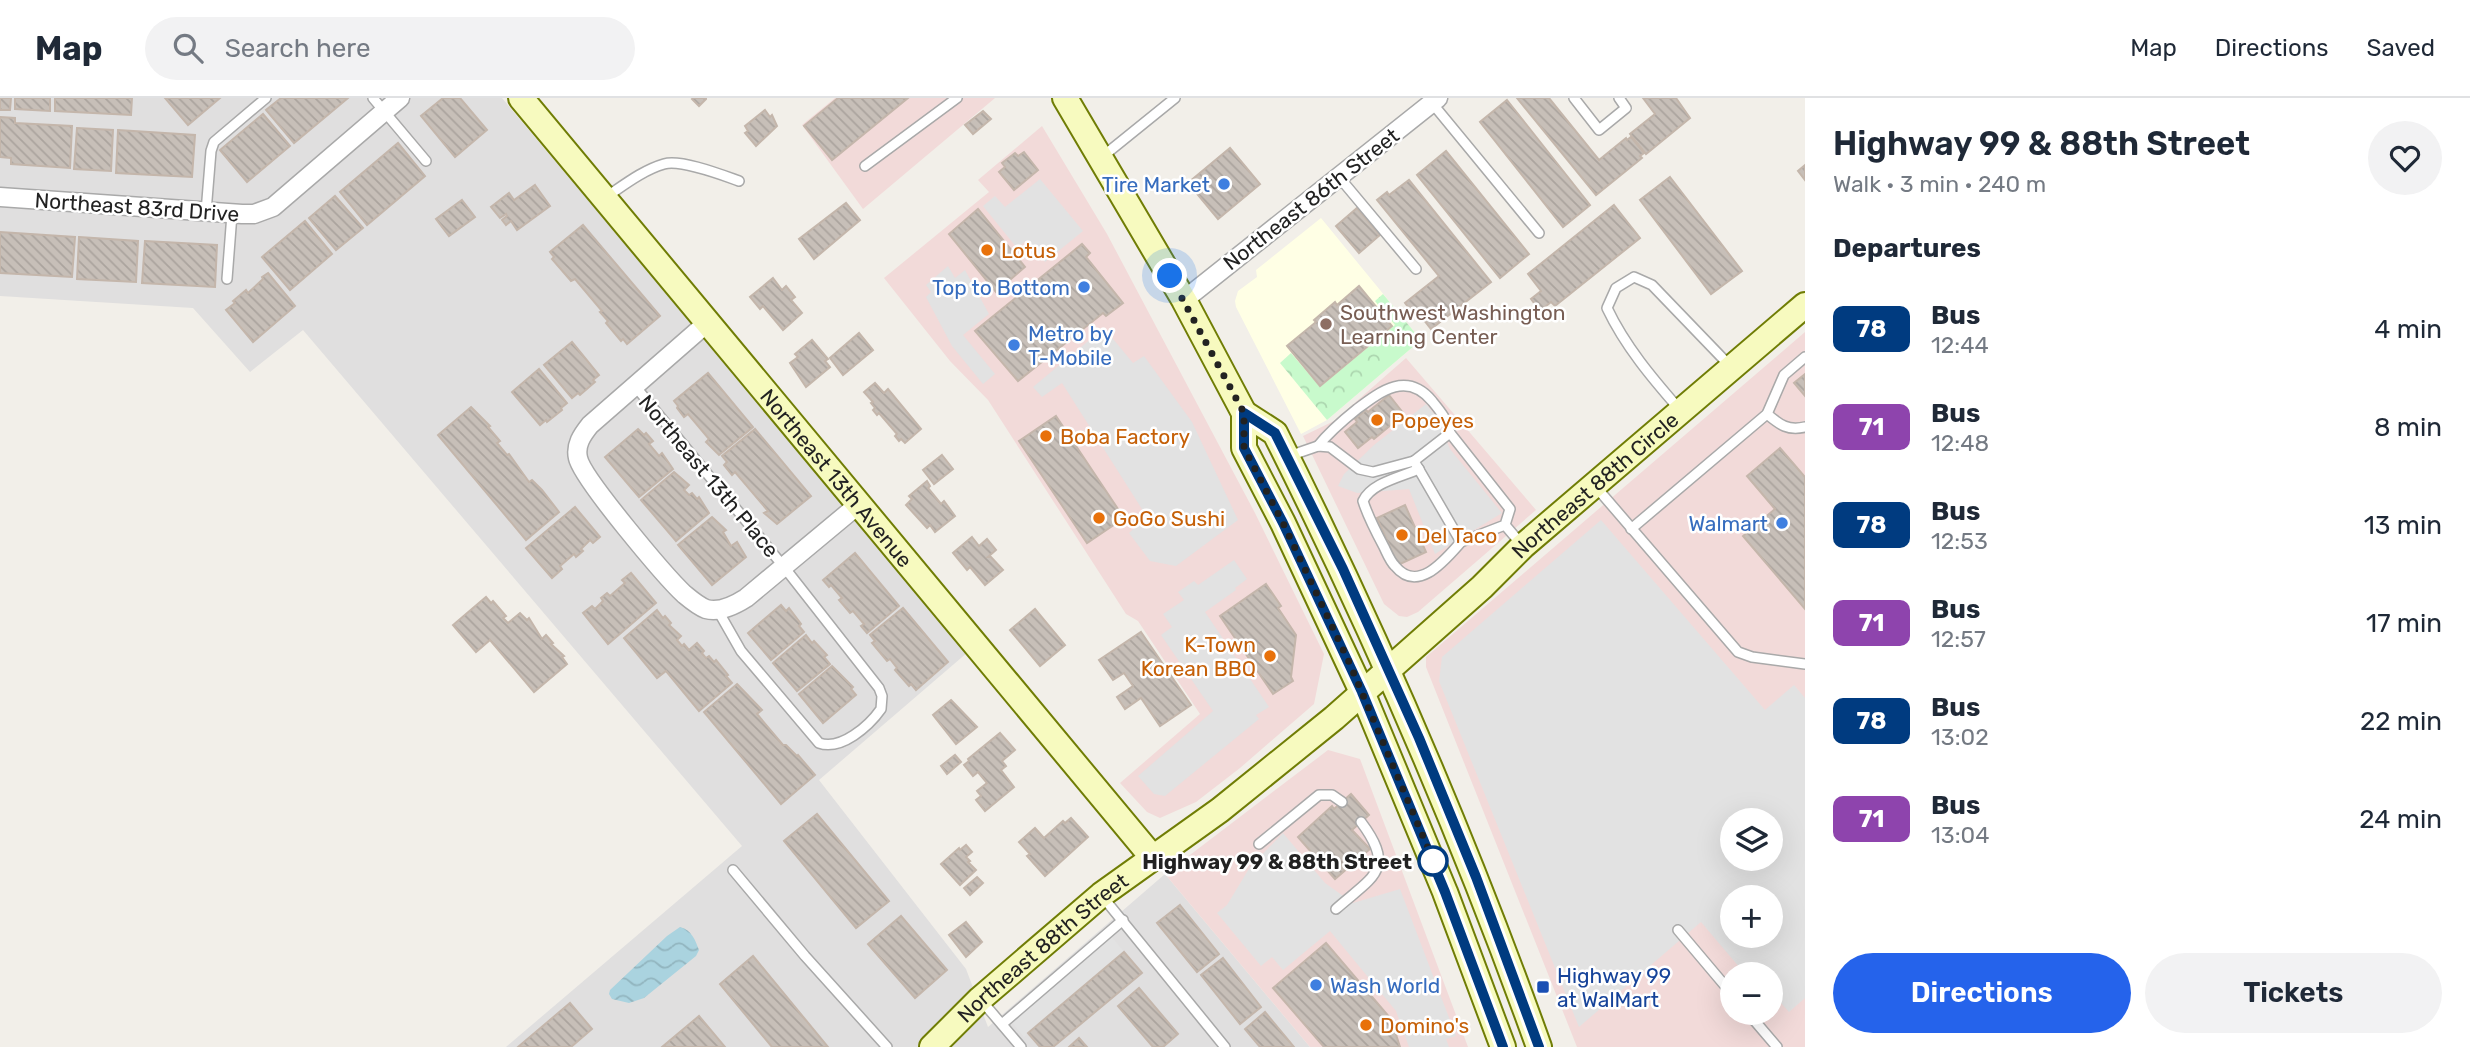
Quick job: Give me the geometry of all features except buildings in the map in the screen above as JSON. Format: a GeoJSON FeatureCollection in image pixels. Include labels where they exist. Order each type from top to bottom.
{"type":"FeatureCollection","features":[{"type":"Feature","properties":{"kind":"street","name":"Northeast 83rd Drive"},"geometry":{"type":"LineString","coordinates":[[0,197],[254,214],[273,207],[400,98]]}},
{"type":"Feature","properties":{"kind":"street","name":"Northeast 13th Avenue"},"geometry":{"type":"LineString","coordinates":[[521,98],[1153,858]]}},
{"type":"Feature","properties":{"kind":"street"},"geometry":{"type":"LineString","coordinates":[[1065,98],[1184,300],[1244,413],[1244,448],[1283,523],[1362,692],[1445,892],[1503,1047]]}},
{"type":"Feature","properties":{"kind":"street","name":"Northeast 86th Street"},"geometry":{"type":"LineString","coordinates":[[1184,300],[1435,100]]}},
{"type":"Feature","properties":{"kind":"street","name":"Northeast 88th Circle"},"geometry":{"type":"LineString","coordinates":[[1388,669],[1482,587],[1523,546],[1805,305]]}},
{"type":"Feature","properties":{"kind":"street"},"geometry":{"type":"LineString","coordinates":[[708,322],[590,425],[577,448],[578,461],[584,474],[683,593],[702,607],[717,609],[739,603],[859,504]]}},
{"type":"Feature","properties":{"kind":"street"},"geometry":{"type":"LineString","coordinates":[[1244,413],[1275,433],[1388,669],[1471,865],[1539,1047]]}},
{"type":"Feature","properties":{"kind":"street","name":"Northeast 88th Street"},"geometry":{"type":"LineString","coordinates":[[932,1047],[980,999],[1101,895],[1220,810],[1334,718],[1388,669]]}},
{"type":"Feature","properties":{"kind":"lane"},"geometry":{"type":"LineString","coordinates":[[206,212],[214,142],[266,98]]}},
{"type":"Feature","properties":{"kind":"lane"},"geometry":{"type":"LineString","coordinates":[[373,98],[426,161]]}},
{"type":"Feature","properties":{"kind":"lane"},"geometry":{"type":"LineString","coordinates":[[865,166],[957,98]]}},
{"type":"Feature","properties":{"kind":"lane"},"geometry":{"type":"LineString","coordinates":[[1101,158],[1175,98]]}},
{"type":"Feature","properties":{"kind":"lane"},"geometry":{"type":"LineString","coordinates":[[1574,98],[1599,130],[1626,108],[1619,98]]}},
{"type":"Feature","properties":{"kind":"lane"},"geometry":{"type":"LineString","coordinates":[[1435,100],[1539,233]]}},
{"type":"Feature","properties":{"kind":"lane"},"geometry":{"type":"LineString","coordinates":[[604,198],[639,175],[666,163],[697,167],[739,181]]}},
{"type":"Feature","properties":{"kind":"lane"},"geometry":{"type":"LineString","coordinates":[[1339,177],[1416,269]]}},
{"type":"Feature","properties":{"kind":"lane"},"geometry":{"type":"LineString","coordinates":[[227,279],[232,214]]}},
{"type":"Feature","properties":{"kind":"lane"},"geometry":{"type":"LineString","coordinates":[[1681,411],[1650,375],[1619,332],[1607,308],[1616,288],[1634,277],[1652,285],[1731,368]]}},
{"type":"Feature","properties":{"kind":"lane"},"geometry":{"type":"LineString","coordinates":[[1631,530],[1767,414],[1784,375],[1805,357]]}},
{"type":"Feature","properties":{"kind":"lane","name":"Northeast 13th Place"},"geometry":{"type":"LineString","coordinates":[[635,386],[784,567],[880,690],[883,701],[881,709],[861,729],[840,743],[827,745],[817,741],[735,643],[717,609]]}},
{"type":"Feature","properties":{"kind":"lane"},"geometry":{"type":"LineString","coordinates":[[1318,446],[1331,429],[1382,390],[1398,386],[1424,391],[1447,419],[1450,433],[1510,509],[1505,525]]}},
{"type":"Feature","properties":{"kind":"lane"},"geometry":{"type":"LineString","coordinates":[[1767,414],[1788,428],[1805,427]]}},
{"type":"Feature","properties":{"kind":"lane"},"geometry":{"type":"LineString","coordinates":[[1450,433],[1416,466],[1374,488],[1366,494],[1363,501],[1368,517],[1394,566],[1416,578],[1427,574],[1440,566],[1461,542],[1505,525]]}},
{"type":"Feature","properties":{"kind":"lane"},"geometry":{"type":"LineString","coordinates":[[1287,457],[1318,446],[1330,447],[1359,469],[1373,472],[1416,466]]}},
{"type":"Feature","properties":{"kind":"lane"},"geometry":{"type":"LineString","coordinates":[[1416,466],[1461,542]]}},
{"type":"Feature","properties":{"kind":"lane"},"geometry":{"type":"LineString","coordinates":[[1595,485],[1738,652],[1752,657],[1805,664]]}},
{"type":"Feature","properties":{"kind":"lane"},"geometry":{"type":"LineString","coordinates":[[1505,525],[1523,546]]}},
{"type":"Feature","properties":{"kind":"lane"},"geometry":{"type":"LineString","coordinates":[[1259,844],[1312,798],[1325,794],[1342,802]]}},
{"type":"Feature","properties":{"kind":"lane"},"geometry":{"type":"LineString","coordinates":[[1336,909],[1373,875],[1380,865],[1378,849],[1361,822]]}},
{"type":"Feature","properties":{"kind":"lane"},"geometry":{"type":"LineString","coordinates":[[733,870],[805,956],[887,1047]]}},
{"type":"Feature","properties":{"kind":"lane"},"geometry":{"type":"LineString","coordinates":[[1101,895],[1225,1047]]}},
{"type":"Feature","properties":{"kind":"lane"},"geometry":{"type":"LineString","coordinates":[[1002,1024],[1123,920]]}},
{"type":"Feature","properties":{"kind":"lane"},"geometry":{"type":"LineString","coordinates":[[1678,929],[1720,980]]}},
{"type":"Feature","properties":{"kind":"lane"},"geometry":{"type":"LineString","coordinates":[[980,999],[1021,1047]]}},
{"type":"Feature","properties":{"kind":"lane"},"geometry":{"type":"LineString","coordinates":[[1758,1025],[1777,1047]]}},
{"type":"Feature","properties":{"kind":"shaded area"},"geometry":{"type":"Polygon","coordinates":[[[0,98],[502,98],[968,652],[819,780],[966,969],[988,1027],[1165,874],[1310,1047],[506,1047],[742,846],[303,330],[250,372],[193,308],[0,296],[0,98]]]}},
{"type":"Feature","properties":{"kind":"shaded area"},"geometry":{"type":"Polygon","coordinates":[[[835,98],[995,98],[863,209],[802,125],[835,98]]]}},
{"type":"Feature","properties":{"kind":"shaded area"},"geometry":{"type":"Polygon","coordinates":[[[1042,126],[1107,234],[1255,513],[1324,654],[1314,704],[1196,802],[1160,818],[1147,812],[1120,783],[1200,714],[1138,621],[1126,614],[988,400],[950,361],[884,278],[989,192],[978,180],[1042,126]]]}},
{"type":"Feature","properties":{"kind":"shaded area"},"geometry":{"type":"Polygon","coordinates":[[[1040,179],[1083,231],[1045,262],[1027,240],[1017,248],[983,206],[995,196],[1005,207],[1040,179]]]}},
{"type":"Feature","properties":{"kind":"shaded area","name":"Southwest Washington Learning Center"},"geometry":{"type":"Polygon","coordinates":[[[1321,218],[1421,340],[1327,420],[1301,434],[1235,301],[1238,291],[1257,277],[1256,270],[1321,218]]]}},
{"type":"Feature","properties":{"kind":"shaded area"},"geometry":{"type":"Polygon","coordinates":[[[948,266],[955,278],[965,270],[989,314],[963,335],[995,374],[983,384],[952,346],[926,297],[931,292],[926,285],[948,266]]]}},
{"type":"Feature","properties":{"kind":"shaded area"},"geometry":{"type":"Polygon","coordinates":[[[1104,328],[1133,363],[1144,356],[1192,422],[1238,520],[1176,566],[1150,561],[1129,533],[1147,517],[1062,383],[1042,397],[1033,387],[1104,328]]]}},
{"type":"Feature","properties":{"kind":"shaded area"},"geometry":{"type":"Polygon","coordinates":[[[1805,332],[1805,1047],[1577,1047],[1426,667],[1426,657],[1805,332]]]}},
{"type":"Feature","properties":{"kind":"shaded area"},"geometry":{"type":"Polygon","coordinates":[[[1406,358],[1536,510],[1418,612],[1407,617],[1399,616],[1384,604],[1303,436],[1334,421],[1406,358]]]}},
{"type":"Feature","properties":{"kind":"shaded area"},"geometry":{"type":"Polygon","coordinates":[[[1426,404],[1435,415],[1450,449],[1502,513],[1435,554],[1409,489],[1357,493],[1338,486],[1344,474],[1374,445],[1426,404]]]}},
{"type":"Feature","properties":{"kind":"shaded area"},"geometry":{"type":"Polygon","coordinates":[[[1601,520],[1765,710],[1794,685],[1805,698],[1805,998],[1789,1012],[1783,1005],[1783,962],[1735,962],[1723,948],[1783,948],[1783,885],[1720,885],[1720,944],[1701,922],[1579,1027],[1439,681],[1442,657],[1601,520]]]}},
{"type":"Feature","properties":{"kind":"shaded area"},"geometry":{"type":"Polygon","coordinates":[[[1234,560],[1247,579],[1205,612],[1269,707],[1256,715],[1259,719],[1165,796],[1154,794],[1138,776],[1213,711],[1161,635],[1172,627],[1163,614],[1184,600],[1178,592],[1194,581],[1198,585],[1234,560]]]}},
{"type":"Feature","properties":{"kind":"shaded area"},"geometry":{"type":"Polygon","coordinates":[[[1328,750],[1360,759],[1468,1047],[1310,1047],[1165,874],[1328,750]]]}},
{"type":"Feature","properties":{"kind":"shaded area"},"geometry":{"type":"Polygon","coordinates":[[[1283,833],[1325,883],[1353,903],[1400,889],[1456,1036],[1446,1039],[1449,1047],[1409,1047],[1396,1011],[1330,931],[1283,970],[1272,957],[1261,966],[1217,913],[1227,905],[1250,867],[1283,833]]]}},
{"type":"Feature","properties":{"kind":"shaded area"},"geometry":{"type":"Polygon","coordinates":[[[1111,936],[1124,952],[1024,1037],[1010,1020],[1111,936]]]}},
{"type":"Feature","properties":{"kind":"green space"},"geometry":{"type":"Polygon","coordinates":[[[1383,294],[1421,340],[1327,420],[1280,363],[1291,353],[1320,387],[1395,325],[1375,301],[1383,294]]]}},
{"type":"Feature","properties":{"kind":"water"},"geometry":{"type":"Polygon","coordinates":[[[680,927],[687,930],[694,939],[699,950],[696,956],[644,998],[629,1003],[612,999],[610,990],[680,927]]]}},
{"type":"Feature","properties":{"kind":"bus line","name":"78"},"geometry":{"type":"LineString","coordinates":[[1503,1047],[1469,952],[1362,692],[1283,523],[1244,448],[1244,413],[1275,433],[1375,638],[1467,853],[1539,1047]]}},
{"type":"Feature","properties":{"kind":"place","name":"Tire Market"},"geometry":{"type":"Point","coordinates":[1224,184]}},
{"type":"Feature","properties":{"kind":"place","name":"Lotus"},"geometry":{"type":"Point","coordinates":[987,250]}},
{"type":"Feature","properties":{"kind":"place","name":"Top to Bottom"},"geometry":{"type":"Point","coordinates":[1084,287]}},
{"type":"Feature","properties":{"kind":"place","name":"Southwest Washington Learning Center"},"geometry":{"type":"Point","coordinates":[1326,324]}},
{"type":"Feature","properties":{"kind":"place","name":"Metro by T-Mobile"},"geometry":{"type":"Point","coordinates":[1014,345]}},
{"type":"Feature","properties":{"kind":"place","name":"Popeyes"},"geometry":{"type":"Point","coordinates":[1377,420]}},
{"type":"Feature","properties":{"kind":"place","name":"Boba Factory"},"geometry":{"type":"Point","coordinates":[1046,436]}},
{"type":"Feature","properties":{"kind":"place","name":"GoGo Sushi"},"geometry":{"type":"Point","coordinates":[1099,518]}},
{"type":"Feature","properties":{"kind":"place","name":"Walmart"},"geometry":{"type":"Point","coordinates":[1782,523]}},
{"type":"Feature","properties":{"kind":"place","name":"Del Taco"},"geometry":{"type":"Point","coordinates":[1402,535]}},
{"type":"Feature","properties":{"kind":"place","name":"K-Town Korean BBQ"},"geometry":{"type":"Point","coordinates":[1270,656]}},
{"type":"Feature","properties":{"kind":"place","name":"Highway 99 & 88th Street"},"geometry":{"type":"Point","coordinates":[1433,861]}},
{"type":"Feature","properties":{"kind":"place","name":"Wash World"},"geometry":{"type":"Point","coordinates":[1316,985]}},
{"type":"Feature","properties":{"kind":"place","name":"Highway 99 at WalMart"},"geometry":{"type":"Point","coordinates":[1543,987]}},
{"type":"Feature","properties":{"kind":"place","name":"Domino's"},"geometry":{"type":"Point","coordinates":[1366,1025]}},
{"type":"Feature","properties":{"kind":"route"},"geometry":{"type":"LineString","coordinates":[[1170,276],[1244,413],[1244,448],[1349,662],[1436,867],[1433,861]]}}]}
